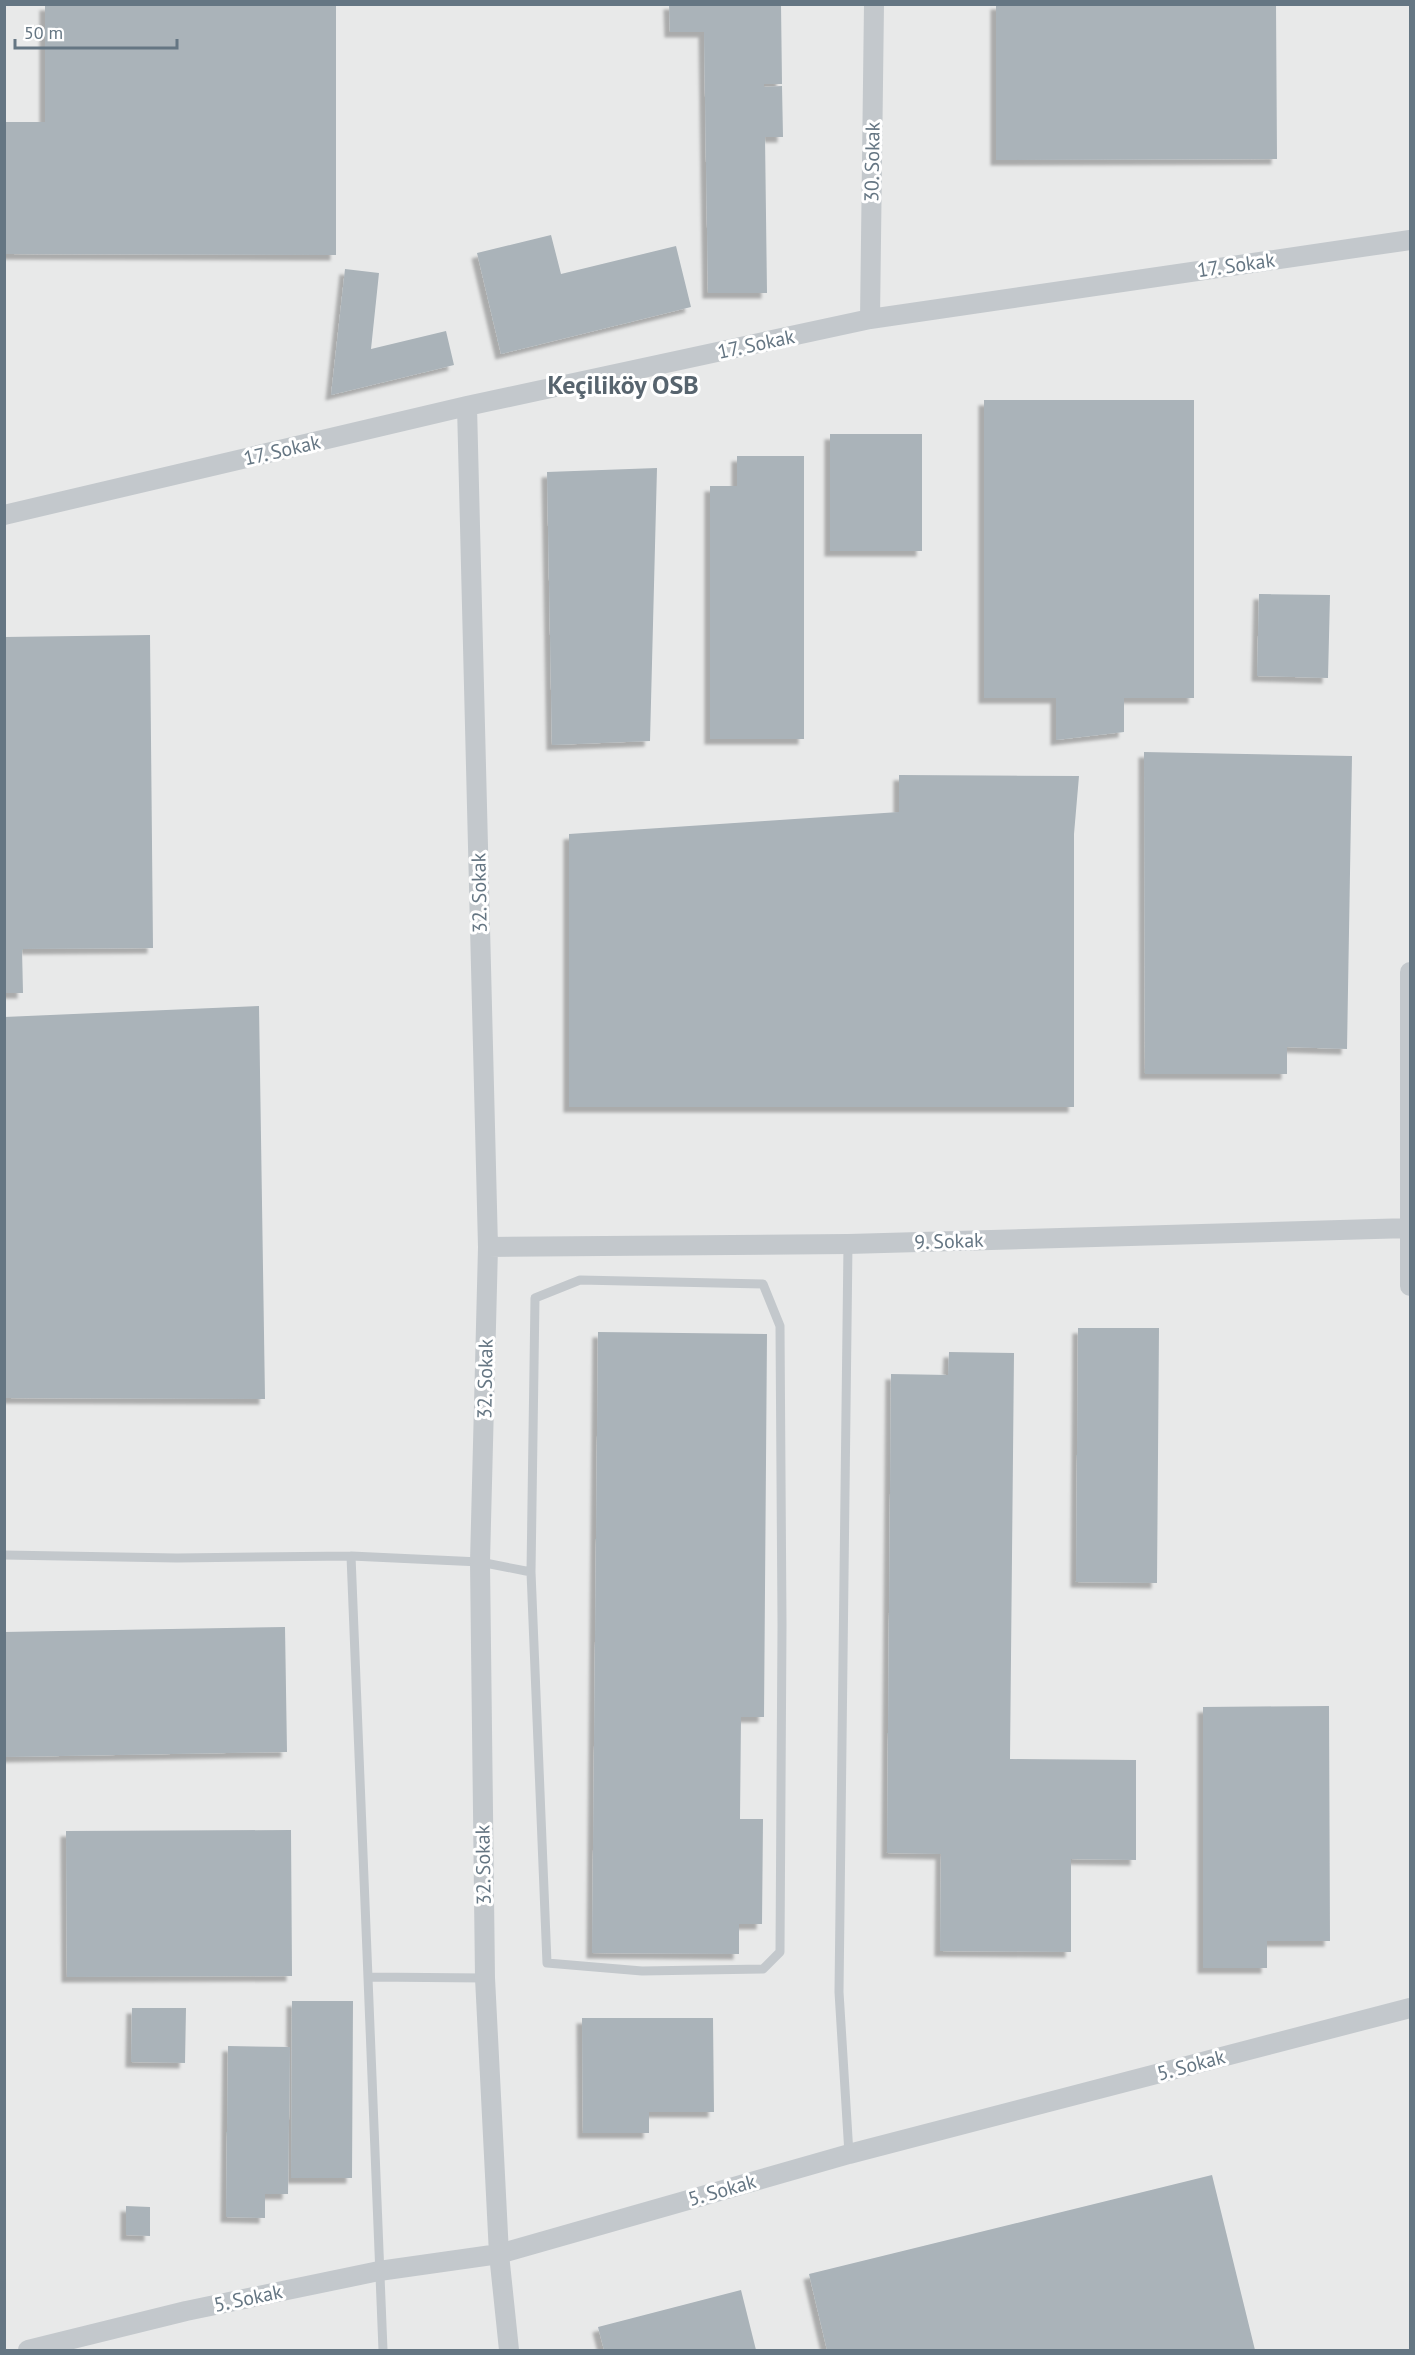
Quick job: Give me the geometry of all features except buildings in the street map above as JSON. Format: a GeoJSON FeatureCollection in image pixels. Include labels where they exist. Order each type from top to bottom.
{"type":"FeatureCollection","features":[{"type":"Feature","properties":{"kind":"street","name":"30. Sokak"},"geometry":{"type":"LineString","coordinates":[[870,319],[874,4]]}},
{"type":"Feature","properties":{"kind":"street","name":"17. Sokak"},"geometry":{"type":"LineString","coordinates":[[4,515],[467,406],[870,319],[1410,240]]}},
{"type":"Feature","properties":{"kind":"street","name":"32. Sokak"},"geometry":{"type":"LineString","coordinates":[[467,406],[488,1247],[480,1562],[484,1978],[499,2254],[509,2350]]}},
{"type":"Feature","properties":{"kind":"street"},"geometry":{"type":"LineString","coordinates":[[1410,972],[1410,1286]]}},
{"type":"Feature","properties":{"kind":"street","name":"9. Sokak"},"geometry":{"type":"LineString","coordinates":[[488,1247],[848,1244],[1410,1228]]}},
{"type":"Feature","properties":{"kind":"street","name":"5. Sokak"},"geometry":{"type":"LineString","coordinates":[[28,2350],[186,2312],[379,2271],[499,2254],[849,2154],[1410,2008]]}},
{"type":"Feature","properties":{"kind":"lane"},"geometry":{"type":"LineString","coordinates":[[848,1244],[839,1992],[849,2154]]}},
{"type":"Feature","properties":{"kind":"lane"},"geometry":{"type":"LineString","coordinates":[[580,1280],[763,1284],[780,1326],[782,1624],[780,1952],[763,1969],[642,1971],[547,1963],[531,1572],[535,1298],[580,1280]]}},
{"type":"Feature","properties":{"kind":"lane"},"geometry":{"type":"LineString","coordinates":[[4,1555],[177,1558],[351,1556],[480,1562],[531,1572]]}},
{"type":"Feature","properties":{"kind":"lane"},"geometry":{"type":"LineString","coordinates":[[351,1556],[383,2350]]}},
{"type":"Feature","properties":{"kind":"lane"},"geometry":{"type":"LineString","coordinates":[[368,1977],[484,1978]]}},
{"type":"Feature","properties":{"kind":"shaded area"},"geometry":{"type":"Polygon","coordinates":[[[5,5],[1410,5],[1410,2350],[5,2350],[5,5]]]}},
{"type":"Feature","properties":{"kind":"district","name":"Keçiliköy OSB"},"geometry":{"type":"Point","coordinates":[623,385]}}]}
